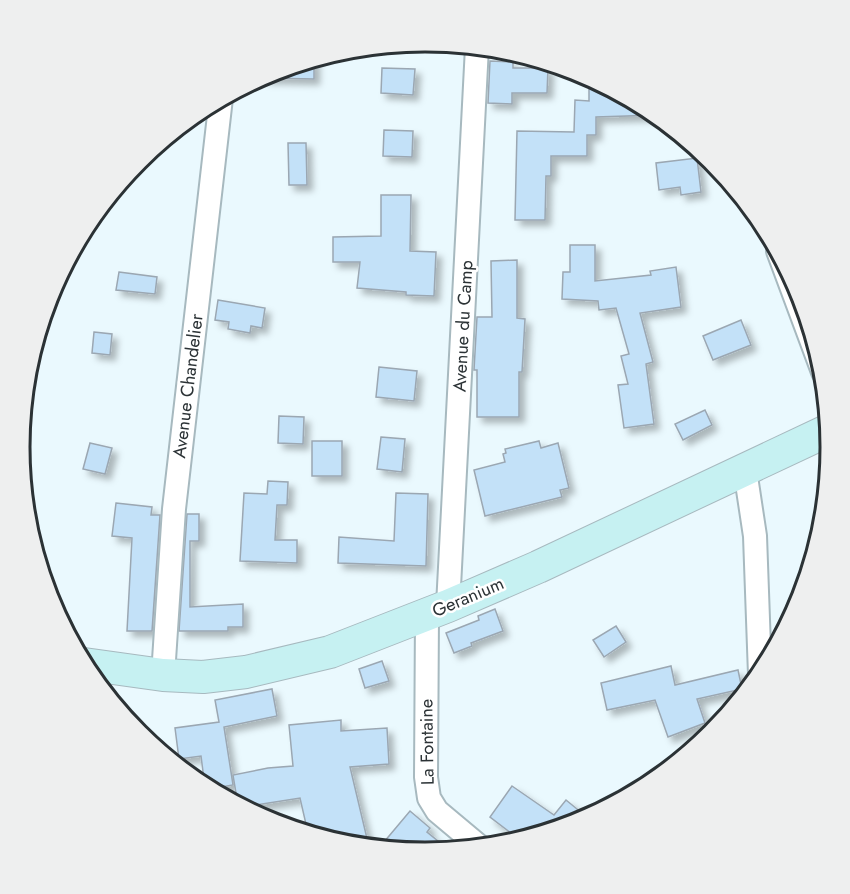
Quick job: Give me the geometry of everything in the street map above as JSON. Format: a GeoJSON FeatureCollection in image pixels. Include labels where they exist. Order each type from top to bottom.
{"type":"FeatureCollection","features":[{"type":"Feature","properties":{"kind":"street","name":"Avenue du Camp"},"geometry":{"type":"LineString","coordinates":[[437,610],[476,55]]}},
{"type":"Feature","properties":{"kind":"street","name":"Avenue Chandelier"},"geometry":{"type":"LineString","coordinates":[[163,675],[174,509],[220,110]]}},
{"type":"Feature","properties":{"kind":"street","name":"Geranium"},"geometry":{"type":"LineString","coordinates":[[97,666],[163,675],[203,677],[246,672],[330,652],[538,567],[820,435]]}},
{"type":"Feature","properties":{"kind":"street"},"geometry":{"type":"LineString","coordinates":[[745,470],[755,536],[759,656]]}},
{"type":"Feature","properties":{"kind":"street","name":"La Fontaine"},"geometry":{"type":"LineString","coordinates":[[437,610],[426,777],[429,798],[436,811],[471,839]]}},
{"type":"Feature","properties":{"kind":"building"},"geometry":{"type":"Polygon","coordinates":[[[490,61],[512,62],[513,68],[536,68],[548,72],[547,93],[512,93],[512,104],[488,103],[490,61]]]}},
{"type":"Feature","properties":{"kind":"building"},"geometry":{"type":"Polygon","coordinates":[[[314,68],[314,79],[284,78],[314,68]]]}},
{"type":"Feature","properties":{"kind":"building"},"geometry":{"type":"Polygon","coordinates":[[[382,68],[415,69],[413,95],[381,93],[382,68]]]}},
{"type":"Feature","properties":{"kind":"building"},"geometry":{"type":"Polygon","coordinates":[[[589,88],[639,116],[596,117],[596,135],[587,135],[587,156],[551,156],[551,176],[546,176],[545,220],[515,220],[517,131],[574,132],[575,100],[589,101],[589,88]]]}},
{"type":"Feature","properties":{"kind":"building"},"geometry":{"type":"Polygon","coordinates":[[[384,130],[413,131],[412,157],[383,156],[384,130]]]}},
{"type":"Feature","properties":{"kind":"building"},"geometry":{"type":"Polygon","coordinates":[[[288,143],[306,143],[307,185],[289,185],[288,143]]]}},
{"type":"Feature","properties":{"kind":"building"},"geometry":{"type":"Polygon","coordinates":[[[694,158],[697,162],[701,192],[681,195],[680,187],[659,190],[656,163],[694,158]]]}},
{"type":"Feature","properties":{"kind":"building"},"geometry":{"type":"Polygon","coordinates":[[[381,195],[411,195],[410,251],[436,252],[434,296],[406,295],[406,292],[357,288],[360,262],[333,262],[333,237],[381,236],[381,195]]]}},
{"type":"Feature","properties":{"kind":"building"},"geometry":{"type":"Polygon","coordinates":[[[570,245],[595,245],[595,281],[651,275],[650,271],[676,267],[681,307],[640,313],[653,362],[646,364],[654,424],[624,428],[618,385],[628,384],[621,356],[629,354],[616,308],[599,310],[598,301],[562,299],[563,272],[570,272],[570,245]]]}},
{"type":"Feature","properties":{"kind":"building"},"geometry":{"type":"Polygon","coordinates":[[[517,260],[517,318],[525,319],[522,372],[519,372],[519,417],[477,417],[477,370],[474,370],[477,317],[492,317],[491,261],[517,260]]]}},
{"type":"Feature","properties":{"kind":"building"},"geometry":{"type":"Polygon","coordinates":[[[119,272],[157,277],[155,294],[116,290],[119,272]]]}},
{"type":"Feature","properties":{"kind":"building"},"geometry":{"type":"Polygon","coordinates":[[[218,300],[265,308],[262,328],[251,326],[250,333],[228,329],[229,322],[215,320],[218,300]]]}},
{"type":"Feature","properties":{"kind":"building"},"geometry":{"type":"Polygon","coordinates":[[[741,320],[751,345],[713,360],[703,336],[741,320]]]}},
{"type":"Feature","properties":{"kind":"building"},"geometry":{"type":"Polygon","coordinates":[[[94,332],[112,334],[110,355],[92,353],[94,332]]]}},
{"type":"Feature","properties":{"kind":"building"},"geometry":{"type":"Polygon","coordinates":[[[379,367],[417,371],[414,401],[376,397],[379,367]]]}},
{"type":"Feature","properties":{"kind":"building"},"geometry":{"type":"Polygon","coordinates":[[[705,410],[712,425],[683,440],[675,424],[705,410]]]}},
{"type":"Feature","properties":{"kind":"building"},"geometry":{"type":"Polygon","coordinates":[[[279,416],[304,417],[303,444],[278,443],[279,416]]]}},
{"type":"Feature","properties":{"kind":"building"},"geometry":{"type":"Polygon","coordinates":[[[381,437],[405,439],[402,472],[377,469],[381,437]]]}},
{"type":"Feature","properties":{"kind":"building"},"geometry":{"type":"Polygon","coordinates":[[[312,441],[342,441],[342,476],[312,476],[312,441]]]}},
{"type":"Feature","properties":{"kind":"building"},"geometry":{"type":"Polygon","coordinates":[[[539,441],[541,448],[558,443],[569,488],[560,490],[562,497],[485,516],[474,470],[505,462],[503,454],[506,453],[505,449],[539,441]]]}},
{"type":"Feature","properties":{"kind":"building"},"geometry":{"type":"Polygon","coordinates":[[[90,443],[112,448],[105,474],[83,469],[90,443]]]}},
{"type":"Feature","properties":{"kind":"building"},"geometry":{"type":"Polygon","coordinates":[[[268,481],[288,482],[287,505],[277,505],[275,540],[297,540],[297,563],[240,561],[244,493],[267,494],[268,481]]]}},
{"type":"Feature","properties":{"kind":"building"},"geometry":{"type":"Polygon","coordinates":[[[396,493],[428,494],[426,566],[338,563],[339,537],[394,541],[396,493]]]}},
{"type":"Feature","properties":{"kind":"building"},"geometry":{"type":"Polygon","coordinates":[[[116,503],[152,507],[151,515],[160,515],[152,631],[127,631],[132,538],[112,536],[116,503]]]}},
{"type":"Feature","properties":{"kind":"building"},"geometry":{"type":"Polygon","coordinates":[[[187,514],[199,514],[199,541],[190,541],[190,607],[243,604],[243,627],[228,627],[228,631],[179,631],[187,514]]]}},
{"type":"Feature","properties":{"kind":"building"},"geometry":{"type":"Polygon","coordinates":[[[495,609],[503,631],[471,643],[472,646],[454,653],[446,633],[479,620],[478,616],[495,609]]]}},
{"type":"Feature","properties":{"kind":"building"},"geometry":{"type":"Polygon","coordinates":[[[616,626],[626,642],[604,657],[593,640],[616,626]]]}},
{"type":"Feature","properties":{"kind":"building"},"geometry":{"type":"Polygon","coordinates":[[[382,661],[389,681],[365,688],[359,669],[382,661]]]}},
{"type":"Feature","properties":{"kind":"building"},"geometry":{"type":"Polygon","coordinates":[[[671,666],[675,685],[738,670],[741,683],[735,691],[697,699],[705,723],[668,737],[655,700],[607,710],[601,683],[671,666]]]}},
{"type":"Feature","properties":{"kind":"building"},"geometry":{"type":"Polygon","coordinates":[[[272,689],[277,716],[224,727],[233,785],[223,787],[203,773],[201,756],[183,758],[178,755],[175,728],[219,722],[215,700],[272,689]]]}},
{"type":"Feature","properties":{"kind":"building"},"geometry":{"type":"Polygon","coordinates":[[[341,720],[341,731],[387,728],[389,764],[350,767],[367,838],[306,824],[300,798],[258,805],[236,794],[233,775],[293,766],[289,725],[341,720]]]}},
{"type":"Feature","properties":{"kind":"building"},"geometry":{"type":"Polygon","coordinates":[[[512,786],[554,815],[566,800],[579,811],[527,829],[510,832],[490,817],[512,786]]]}},
{"type":"Feature","properties":{"kind":"building"},"geometry":{"type":"Polygon","coordinates":[[[410,811],[430,828],[427,832],[439,841],[425,842],[386,840],[410,811]]]}}]}
